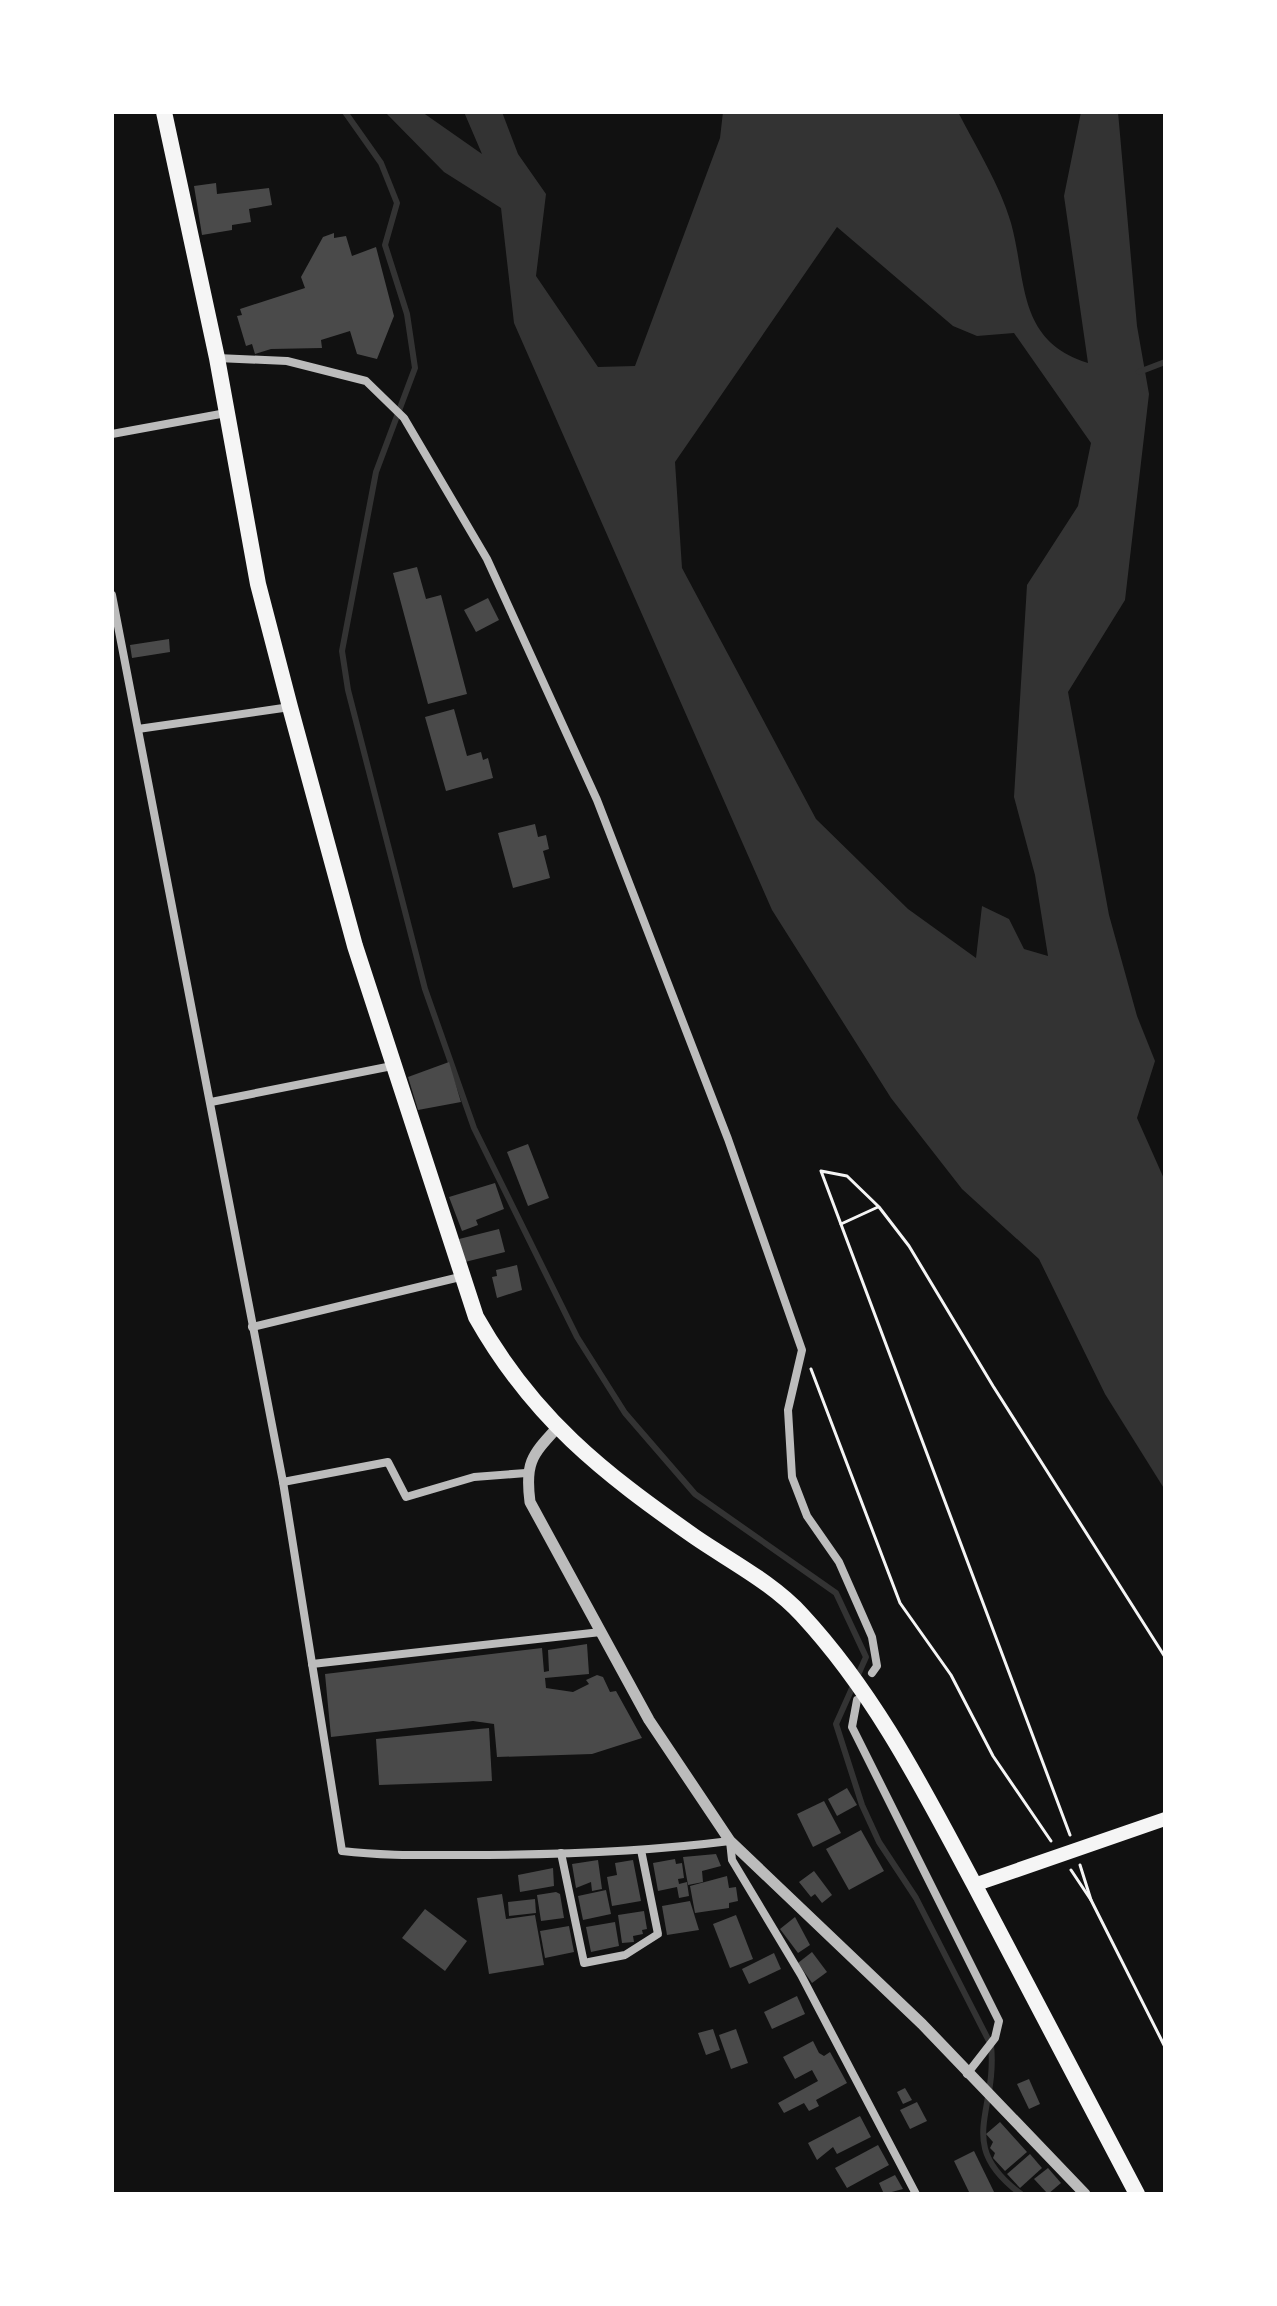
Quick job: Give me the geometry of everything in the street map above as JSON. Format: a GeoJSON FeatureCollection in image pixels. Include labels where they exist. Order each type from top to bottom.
{"type":"FeatureCollection","features":[{"type":"Feature","properties":{"kind":"highway"},"geometry":{"type":"LineString","coordinates":[[164,112],[217,358],[258,584],[290,707],[392,1066],[460,1277],[491,1344],[556,1429],[605,1472],[799,1612],[845,1664],[882,1716],[1137,2194]]}},
{"type":"Feature","properties":{"kind":"main road"},"geometry":{"type":"LineString","coordinates":[[974,1885],[1165,1819]]}},
{"type":"Feature","properties":{"kind":"street"},"geometry":{"type":"LineString","coordinates":[[217,358],[287,361],[366,381],[404,418],[487,559],[597,800],[702,1070],[802,1350],[788,1410],[792,1477],[807,1516],[839,1562],[872,1637],[877,1666],[872,1673]]}},
{"type":"Feature","properties":{"kind":"street"},"geometry":{"type":"LineString","coordinates":[[112,434],[227,413]]}},
{"type":"Feature","properties":{"kind":"street"},"geometry":{"type":"LineString","coordinates":[[112,595],[283,1482],[342,1851],[389,1855],[561,1853],[641,1850],[730,1841]]}},
{"type":"Feature","properties":{"kind":"street"},"geometry":{"type":"LineString","coordinates":[[138,729],[290,707]]}},
{"type":"Feature","properties":{"kind":"street"},"geometry":{"type":"LineString","coordinates":[[211,1102],[392,1066]]}},
{"type":"Feature","properties":{"kind":"street"},"geometry":{"type":"LineString","coordinates":[[252,1327],[460,1277]]}},
{"type":"Feature","properties":{"kind":"street"},"geometry":{"type":"LineString","coordinates":[[556,1429],[535,1453],[526,1473],[530,1502],[649,1720],[730,1841],[922,2024],[1085,2194]]}},
{"type":"Feature","properties":{"kind":"street"},"geometry":{"type":"LineString","coordinates":[[283,1482],[388,1462],[406,1497],[474,1477],[526,1473]]}},
{"type":"Feature","properties":{"kind":"street"},"geometry":{"type":"LineString","coordinates":[[312,1664],[601,1632]]}},
{"type":"Feature","properties":{"kind":"street"},"geometry":{"type":"LineString","coordinates":[[857,1700],[852,1727],[999,2021],[995,2038],[967,2074]]}},
{"type":"Feature","properties":{"kind":"street"},"geometry":{"type":"LineString","coordinates":[[730,1841],[732,1860],[808,1988],[916,2194]]}},
{"type":"Feature","properties":{"kind":"street"},"geometry":{"type":"LineString","coordinates":[[561,1853],[584,1963],[625,1955],[658,1934],[641,1850]]}},
{"type":"Feature","properties":{"kind":"path"},"geometry":{"type":"LineString","coordinates":[[1073,1843],[821,1171],[847,1176],[879,1207],[909,1246],[993,1386],[1165,1657]]}},
{"type":"Feature","properties":{"kind":"path"},"geometry":{"type":"LineString","coordinates":[[841,1224],[879,1207]]}},
{"type":"Feature","properties":{"kind":"path"},"geometry":{"type":"LineString","coordinates":[[802,1350],[825,1401],[900,1603],[951,1675],[993,1756],[1056,1848]]}},
{"type":"Feature","properties":{"kind":"path"},"geometry":{"type":"LineString","coordinates":[[1077,1857],[1091,1900]]}},
{"type":"Feature","properties":{"kind":"path"},"geometry":{"type":"LineString","coordinates":[[1065,1861],[1091,1900],[1165,2047]]}},
{"type":"Feature","properties":{"kind":"shaded area"},"geometry":{"type":"Polygon","coordinates":[[[385,112],[422,112],[482,154],[464,112],[502,112],[518,154],[546,194],[536,276],[598,367],[635,366],[720,138],[723,112],[958,112],[1006,209],[1029,307],[1037,325],[1048,340],[1065,353],[1088,363],[1064,196],[1081,112],[1118,112],[1137,326],[1149,394],[1125,600],[1068,692],[1109,915],[1137,1016],[1155,1061],[1137,1118],[1165,1181],[1165,1490],[1105,1394],[1039,1259],[962,1189],[891,1098],[772,910],[514,323],[501,208],[444,172],[385,112]],[[837,227],[675,462],[682,568],[816,819],[908,909],[976,958],[982,906],[1009,919],[1024,949],[1048,956],[1035,875],[1014,797],[1027,585],[1078,506],[1091,443],[1014,333],[977,336],[953,326],[837,227]]]}},
{"type":"Feature","properties":{"kind":"building"},"geometry":{"type":"Polygon","coordinates":[[[216,183],[217,194],[269,188],[272,205],[249,209],[251,222],[232,225],[232,230],[202,235],[194,186],[216,183]]]}},
{"type":"Feature","properties":{"kind":"building"},"geometry":{"type":"Polygon","coordinates":[[[334,233],[334,238],[346,236],[352,256],[376,247],[394,316],[377,359],[357,354],[350,331],[321,340],[322,348],[271,349],[255,354],[252,344],[246,346],[237,316],[242,315],[240,309],[305,288],[301,277],[323,237],[334,233]]]}},
{"type":"Feature","properties":{"kind":"building"},"geometry":{"type":"Polygon","coordinates":[[[417,567],[426,599],[441,595],[467,694],[428,704],[393,573],[417,567]]]}},
{"type":"Feature","properties":{"kind":"building"},"geometry":{"type":"Polygon","coordinates":[[[488,598],[499,620],[476,632],[464,610],[488,598]]]}},
{"type":"Feature","properties":{"kind":"building"},"geometry":{"type":"Polygon","coordinates":[[[169,639],[170,652],[132,658],[130,645],[169,639]]]}},
{"type":"Feature","properties":{"kind":"building"},"geometry":{"type":"Polygon","coordinates":[[[454,709],[467,756],[481,752],[483,760],[488,758],[493,778],[446,791],[425,717],[454,709]]]}},
{"type":"Feature","properties":{"kind":"building"},"geometry":{"type":"Polygon","coordinates":[[[535,824],[538,837],[546,835],[549,849],[543,851],[550,878],[513,888],[498,833],[535,824]]]}},
{"type":"Feature","properties":{"kind":"building"},"geometry":{"type":"Polygon","coordinates":[[[449,1062],[461,1102],[418,1110],[408,1077],[449,1062]]]}},
{"type":"Feature","properties":{"kind":"building"},"geometry":{"type":"Polygon","coordinates":[[[528,1144],[549,1198],[528,1206],[507,1152],[528,1144]]]}},
{"type":"Feature","properties":{"kind":"building"},"geometry":{"type":"Polygon","coordinates":[[[495,1183],[504,1209],[476,1220],[478,1225],[462,1231],[449,1197],[495,1183]]]}},
{"type":"Feature","properties":{"kind":"building"},"geometry":{"type":"Polygon","coordinates":[[[499,1229],[505,1252],[465,1262],[459,1239],[499,1229]]]}},
{"type":"Feature","properties":{"kind":"building"},"geometry":{"type":"Polygon","coordinates":[[[517,1265],[522,1290],[497,1298],[492,1277],[497,1276],[496,1270],[517,1265]]]}},
{"type":"Feature","properties":{"kind":"building"},"geometry":{"type":"Polygon","coordinates":[[[587,1644],[589,1674],[545,1678],[546,1688],[573,1692],[589,1684],[586,1680],[597,1675],[603,1677],[610,1692],[616,1691],[642,1738],[592,1754],[497,1757],[494,1724],[473,1721],[331,1737],[325,1674],[542,1648],[544,1672],[549,1671],[548,1650],[587,1644]]]}},
{"type":"Feature","properties":{"kind":"building"},"geometry":{"type":"Polygon","coordinates":[[[489,1728],[492,1781],[379,1785],[376,1739],[489,1728]]]}},
{"type":"Feature","properties":{"kind":"building"},"geometry":{"type":"Polygon","coordinates":[[[847,1788],[857,1805],[837,1816],[828,1799],[847,1788]]]}},
{"type":"Feature","properties":{"kind":"building"},"geometry":{"type":"Polygon","coordinates":[[[824,1801],[841,1833],[813,1847],[797,1814],[824,1801]]]}},
{"type":"Feature","properties":{"kind":"building"},"geometry":{"type":"Polygon","coordinates":[[[861,1830],[884,1871],[849,1890],[826,1849],[861,1830]]]}},
{"type":"Feature","properties":{"kind":"building"},"geometry":{"type":"Polygon","coordinates":[[[716,1854],[721,1866],[702,1871],[703,1882],[688,1885],[683,1857],[716,1854]]]}},
{"type":"Feature","properties":{"kind":"building"},"geometry":{"type":"Polygon","coordinates":[[[675,1859],[676,1864],[682,1863],[684,1878],[678,1879],[679,1884],[687,1882],[689,1896],[679,1898],[677,1887],[658,1891],[653,1863],[675,1859]]]}},
{"type":"Feature","properties":{"kind":"building"},"geometry":{"type":"Polygon","coordinates":[[[598,1860],[602,1889],[592,1891],[591,1882],[576,1888],[572,1864],[598,1860]]]}},
{"type":"Feature","properties":{"kind":"building"},"geometry":{"type":"Polygon","coordinates":[[[633,1860],[641,1901],[612,1906],[607,1877],[617,1875],[615,1863],[633,1860]]]}},
{"type":"Feature","properties":{"kind":"building"},"geometry":{"type":"Polygon","coordinates":[[[553,1868],[554,1886],[520,1892],[518,1875],[553,1868]]]}},
{"type":"Feature","properties":{"kind":"building"},"geometry":{"type":"Polygon","coordinates":[[[814,1871],[832,1895],[822,1903],[815,1894],[811,1897],[799,1882],[814,1871]]]}},
{"type":"Feature","properties":{"kind":"building"},"geometry":{"type":"Polygon","coordinates":[[[727,1876],[729,1888],[736,1887],[738,1901],[729,1903],[729,1908],[695,1913],[690,1886],[727,1876]]]}},
{"type":"Feature","properties":{"kind":"building"},"geometry":{"type":"Polygon","coordinates":[[[606,1890],[611,1914],[583,1920],[578,1896],[606,1890]]]}},
{"type":"Feature","properties":{"kind":"building"},"geometry":{"type":"Polygon","coordinates":[[[502,1894],[506,1919],[535,1915],[544,1965],[489,1974],[477,1898],[502,1894]]]}},
{"type":"Feature","properties":{"kind":"building"},"geometry":{"type":"Polygon","coordinates":[[[560,1894],[564,1918],[541,1921],[537,1895],[560,1894]]]}},
{"type":"Feature","properties":{"kind":"building"},"geometry":{"type":"Polygon","coordinates":[[[535,1899],[536,1913],[509,1916],[508,1902],[535,1899]]]}},
{"type":"Feature","properties":{"kind":"building"},"geometry":{"type":"Polygon","coordinates":[[[690,1901],[699,1930],[667,1935],[662,1906],[690,1901]]]}},
{"type":"Feature","properties":{"kind":"building"},"geometry":{"type":"Polygon","coordinates":[[[425,1909],[467,1941],[445,1971],[402,1938],[425,1909]]]}},
{"type":"Feature","properties":{"kind":"building"},"geometry":{"type":"Polygon","coordinates":[[[644,1911],[647,1929],[642,1930],[643,1934],[633,1936],[634,1942],[622,1943],[618,1915],[644,1911]]]}},
{"type":"Feature","properties":{"kind":"building"},"geometry":{"type":"Polygon","coordinates":[[[736,1915],[753,1959],[730,1968],[713,1924],[736,1915]]]}},
{"type":"Feature","properties":{"kind":"building"},"geometry":{"type":"Polygon","coordinates":[[[795,1917],[810,1945],[798,1953],[780,1929],[795,1917]]]}},
{"type":"Feature","properties":{"kind":"building"},"geometry":{"type":"Polygon","coordinates":[[[615,1922],[619,1946],[591,1952],[586,1927],[615,1922]]]}},
{"type":"Feature","properties":{"kind":"building"},"geometry":{"type":"Polygon","coordinates":[[[569,1926],[574,1952],[545,1958],[540,1931],[569,1926]]]}},
{"type":"Feature","properties":{"kind":"building"},"geometry":{"type":"Polygon","coordinates":[[[812,1952],[827,1972],[812,1983],[798,1963],[812,1952]]]}},
{"type":"Feature","properties":{"kind":"building"},"geometry":{"type":"Polygon","coordinates":[[[774,1953],[781,1969],[749,1984],[742,1969],[774,1953]]]}},
{"type":"Feature","properties":{"kind":"building"},"geometry":{"type":"Polygon","coordinates":[[[797,1996],[805,2014],[772,2029],[764,2012],[797,1996]]]}},
{"type":"Feature","properties":{"kind":"building"},"geometry":{"type":"Polygon","coordinates":[[[713,2029],[720,2050],[706,2055],[698,2033],[713,2029]]]}},
{"type":"Feature","properties":{"kind":"building"},"geometry":{"type":"Polygon","coordinates":[[[736,2029],[748,2063],[731,2069],[719,2035],[736,2029]]]}},
{"type":"Feature","properties":{"kind":"building"},"geometry":{"type":"Polygon","coordinates":[[[813,2041],[819,2053],[824,2056],[830,2052],[847,2083],[816,2100],[819,2106],[809,2111],[804,2103],[784,2113],[778,2103],[818,2081],[812,2070],[795,2079],[783,2057],[813,2041]]]}},
{"type":"Feature","properties":{"kind":"building"},"geometry":{"type":"Polygon","coordinates":[[[1029,2079],[1040,2104],[1029,2109],[1017,2084],[1029,2079]]]}},
{"type":"Feature","properties":{"kind":"building"},"geometry":{"type":"Polygon","coordinates":[[[905,2088],[912,2100],[903,2104],[897,2092],[905,2088]]]}},
{"type":"Feature","properties":{"kind":"building"},"geometry":{"type":"Polygon","coordinates":[[[917,2102],[927,2121],[910,2129],[900,2110],[917,2102]]]}},
{"type":"Feature","properties":{"kind":"building"},"geometry":{"type":"Polygon","coordinates":[[[860,2116],[871,2137],[837,2154],[833,2147],[817,2160],[808,2143],[860,2116]]]}},
{"type":"Feature","properties":{"kind":"building"},"geometry":{"type":"Polygon","coordinates":[[[1000,2122],[1027,2152],[1005,2171],[993,2158],[995,2153],[990,2148],[993,2142],[986,2134],[1000,2122]]]}},
{"type":"Feature","properties":{"kind":"building"},"geometry":{"type":"Polygon","coordinates":[[[878,2145],[889,2165],[847,2188],[835,2168],[878,2145]]]}},
{"type":"Feature","properties":{"kind":"building"},"geometry":{"type":"Polygon","coordinates":[[[974,2151],[995,2194],[970,2194],[954,2161],[974,2151]]]}},
{"type":"Feature","properties":{"kind":"building"},"geometry":{"type":"Polygon","coordinates":[[[1030,2154],[1042,2168],[1020,2188],[1007,2174],[1030,2154]]]}},
{"type":"Feature","properties":{"kind":"building"},"geometry":{"type":"Polygon","coordinates":[[[1048,2168],[1061,2183],[1048,2194],[1034,2179],[1048,2168]]]}},
{"type":"Feature","properties":{"kind":"building"},"geometry":{"type":"Polygon","coordinates":[[[895,2175],[903,2189],[884,2194],[879,2183],[895,2175]]]}},
{"type":"Feature","properties":{"kind":"waterway"},"geometry":{"type":"LineString","coordinates":[[345,112],[381,163],[397,203],[385,245],[407,314],[415,368],[376,472],[342,651],[348,690],[425,989],[474,1128],[577,1337],[625,1413],[695,1494],[836,1593],[866,1657],[836,1724],[862,1805],[879,1842],[916,1898],[991,2045],[992,2069],[984,2143],[989,2159],[1001,2176],[1021,2194]]}},
{"type":"Feature","properties":{"kind":"waterway"},"geometry":{"type":"LineString","coordinates":[[1139,372],[1165,362]]}}]}
